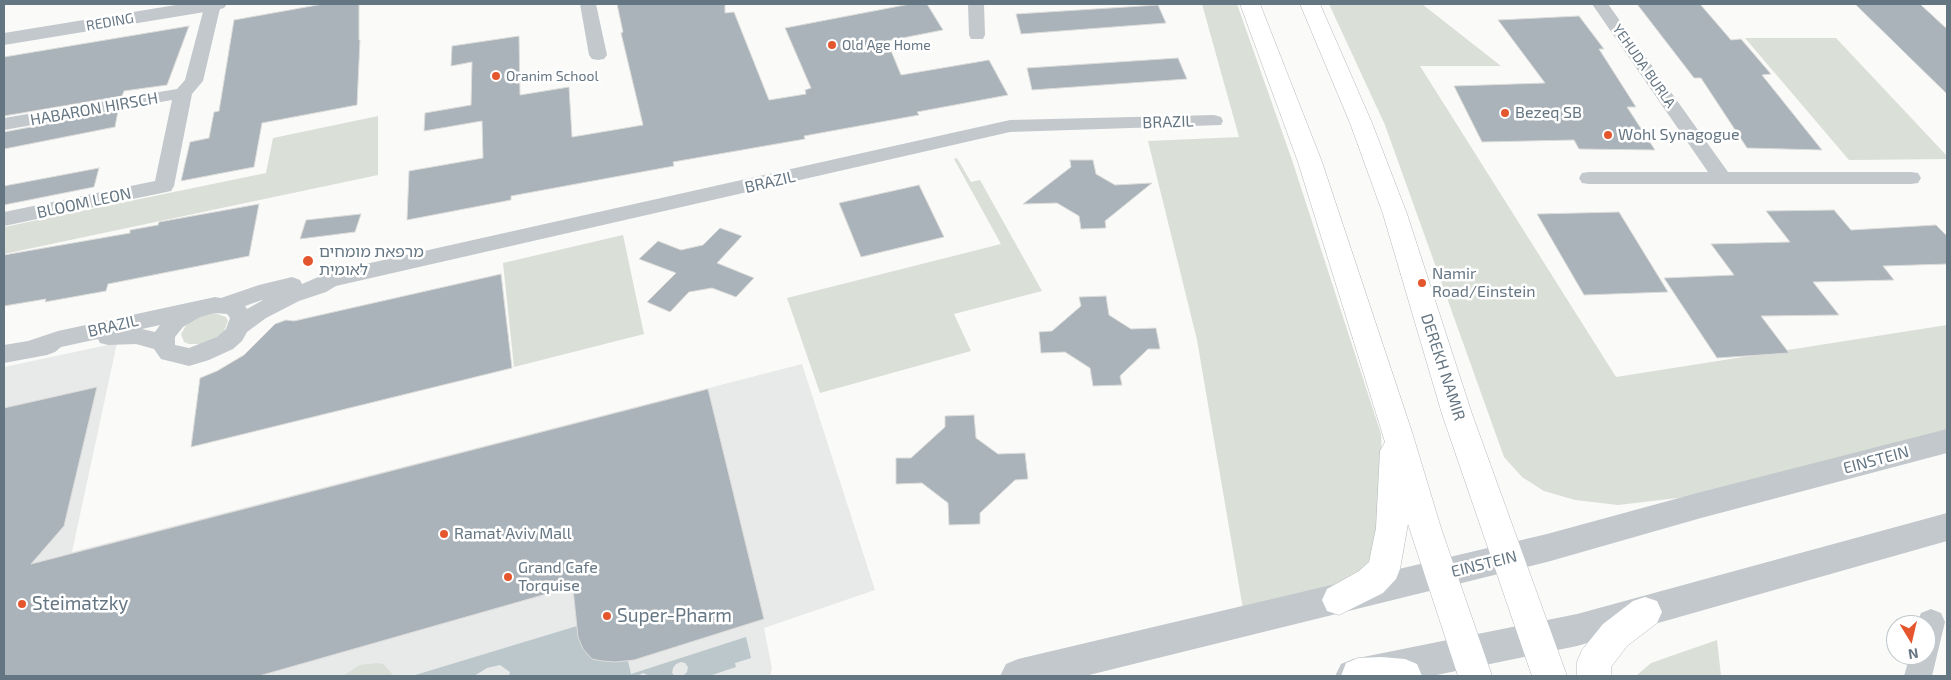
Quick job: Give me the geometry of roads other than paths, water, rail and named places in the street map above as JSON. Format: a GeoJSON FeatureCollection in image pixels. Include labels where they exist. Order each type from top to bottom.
{"type":"FeatureCollection","features":[{"type":"Feature","properties":{"kind":"highway"},"geometry":{"type":"LineString","coordinates":[[1250,4],[1310,162],[1440,574],[1471,664]]}},
{"type":"Feature","properties":{"kind":"highway","name":"DEREKH NAMIR"},"geometry":{"type":"LineString","coordinates":[[1310,4],[1361,123],[1395,214],[1458,414],[1550,676]]}},
{"type":"Feature","properties":{"kind":"highway"},"geometry":{"type":"LineString","coordinates":[[1339,600],[1371,582],[1384,569],[1392,528],[1396,432]]}},
{"type":"Feature","properties":{"kind":"highway"},"geometry":{"type":"LineString","coordinates":[[1594,676],[1594,662],[1615,635],[1645,612]]}},
{"type":"Feature","properties":{"kind":"highway"},"geometry":{"type":"LineString","coordinates":[[1355,676],[1382,674],[1406,676]]}},
{"type":"Feature","properties":{"kind":"street","name":"REDING"},"geometry":{"type":"LineString","coordinates":[[4,40],[214,4]]}},
{"type":"Feature","properties":{"kind":"street","name":"HABARON HIRSCH"},"geometry":{"type":"LineString","coordinates":[[164,186],[184,93],[194,81],[214,4]]}},
{"type":"Feature","properties":{"kind":"street"},"geometry":{"type":"LineString","coordinates":[[588,4],[598,55]]}},
{"type":"Feature","properties":{"kind":"street"},"geometry":{"type":"LineString","coordinates":[[976,4],[977,35]]}},
{"type":"Feature","properties":{"kind":"street","name":"YEHUDA BURLA"},"geometry":{"type":"LineString","coordinates":[[1600,4],[1722,178]]}},
{"type":"Feature","properties":{"kind":"street","name":"HABARON HIRSCH"},"geometry":{"type":"LineString","coordinates":[[4,124],[184,93]]}},
{"type":"Feature","properties":{"kind":"street","name":"BRAZIL"},"geometry":{"type":"LineString","coordinates":[[4,354],[119,336],[136,336],[163,343],[169,353],[177,356],[201,354],[225,343],[239,326],[258,312],[290,295],[318,287],[330,280],[1010,126],[1214,121]]}},
{"type":"Feature","properties":{"kind":"street"},"geometry":{"type":"LineString","coordinates":[[1590,178],[1911,178]]}},
{"type":"Feature","properties":{"kind":"street","name":"BLOOM LEON"},"geometry":{"type":"LineString","coordinates":[[4,219],[164,186]]}},
{"type":"Feature","properties":{"kind":"street","name":"BRAZIL"},"geometry":{"type":"LineString","coordinates":[[33,348],[58,339],[113,326],[194,310],[210,305],[224,305],[259,293],[321,279],[330,280]]}},
{"type":"Feature","properties":{"kind":"street"},"geometry":{"type":"LineString","coordinates":[[224,305],[233,307],[238,312],[241,318],[239,326]]}},
{"type":"Feature","properties":{"kind":"street"},"geometry":{"type":"LineString","coordinates":[[163,343],[168,329],[180,318],[194,310]]}},
{"type":"Feature","properties":{"kind":"street","name":"EINSTEIN"},"geometry":{"type":"LineString","coordinates":[[1018,676],[1507,558],[1947,441]]}},
{"type":"Feature","properties":{"kind":"street"},"geometry":{"type":"LineString","coordinates":[[1355,676],[1471,664],[1537,640],[1645,612],[1947,527]]}},
{"type":"Feature","properties":{"kind":"place","name":"Old Age Home"},"geometry":{"type":"Point","coordinates":[832,45]}},
{"type":"Feature","properties":{"kind":"place","name":"Oranim School"},"geometry":{"type":"Point","coordinates":[496,76]}},
{"type":"Feature","properties":{"kind":"place","name":"Bezeq SB"},"geometry":{"type":"Point","coordinates":[1505,113]}},
{"type":"Feature","properties":{"kind":"place","name":"Wohl Synagogue"},"geometry":{"type":"Point","coordinates":[1608,135]}},
{"type":"Feature","properties":{"kind":"place","name":"מרפאת מומחים לאומית"},"geometry":{"type":"Point","coordinates":[308,261]}},
{"type":"Feature","properties":{"kind":"place","name":"Namir Road/Einstein"},"geometry":{"type":"Point","coordinates":[1422,283]}},
{"type":"Feature","properties":{"kind":"place","name":"Ramat Aviv Mall"},"geometry":{"type":"Point","coordinates":[444,534]}},
{"type":"Feature","properties":{"kind":"place","name":"Grand Cafe Torquise"},"geometry":{"type":"Point","coordinates":[508,577]}},
{"type":"Feature","properties":{"kind":"place","name":"Steimatzky"},"geometry":{"type":"Point","coordinates":[22,604]}},
{"type":"Feature","properties":{"kind":"place","name":"Super-Pharm"},"geometry":{"type":"Point","coordinates":[607,616]}}]}
